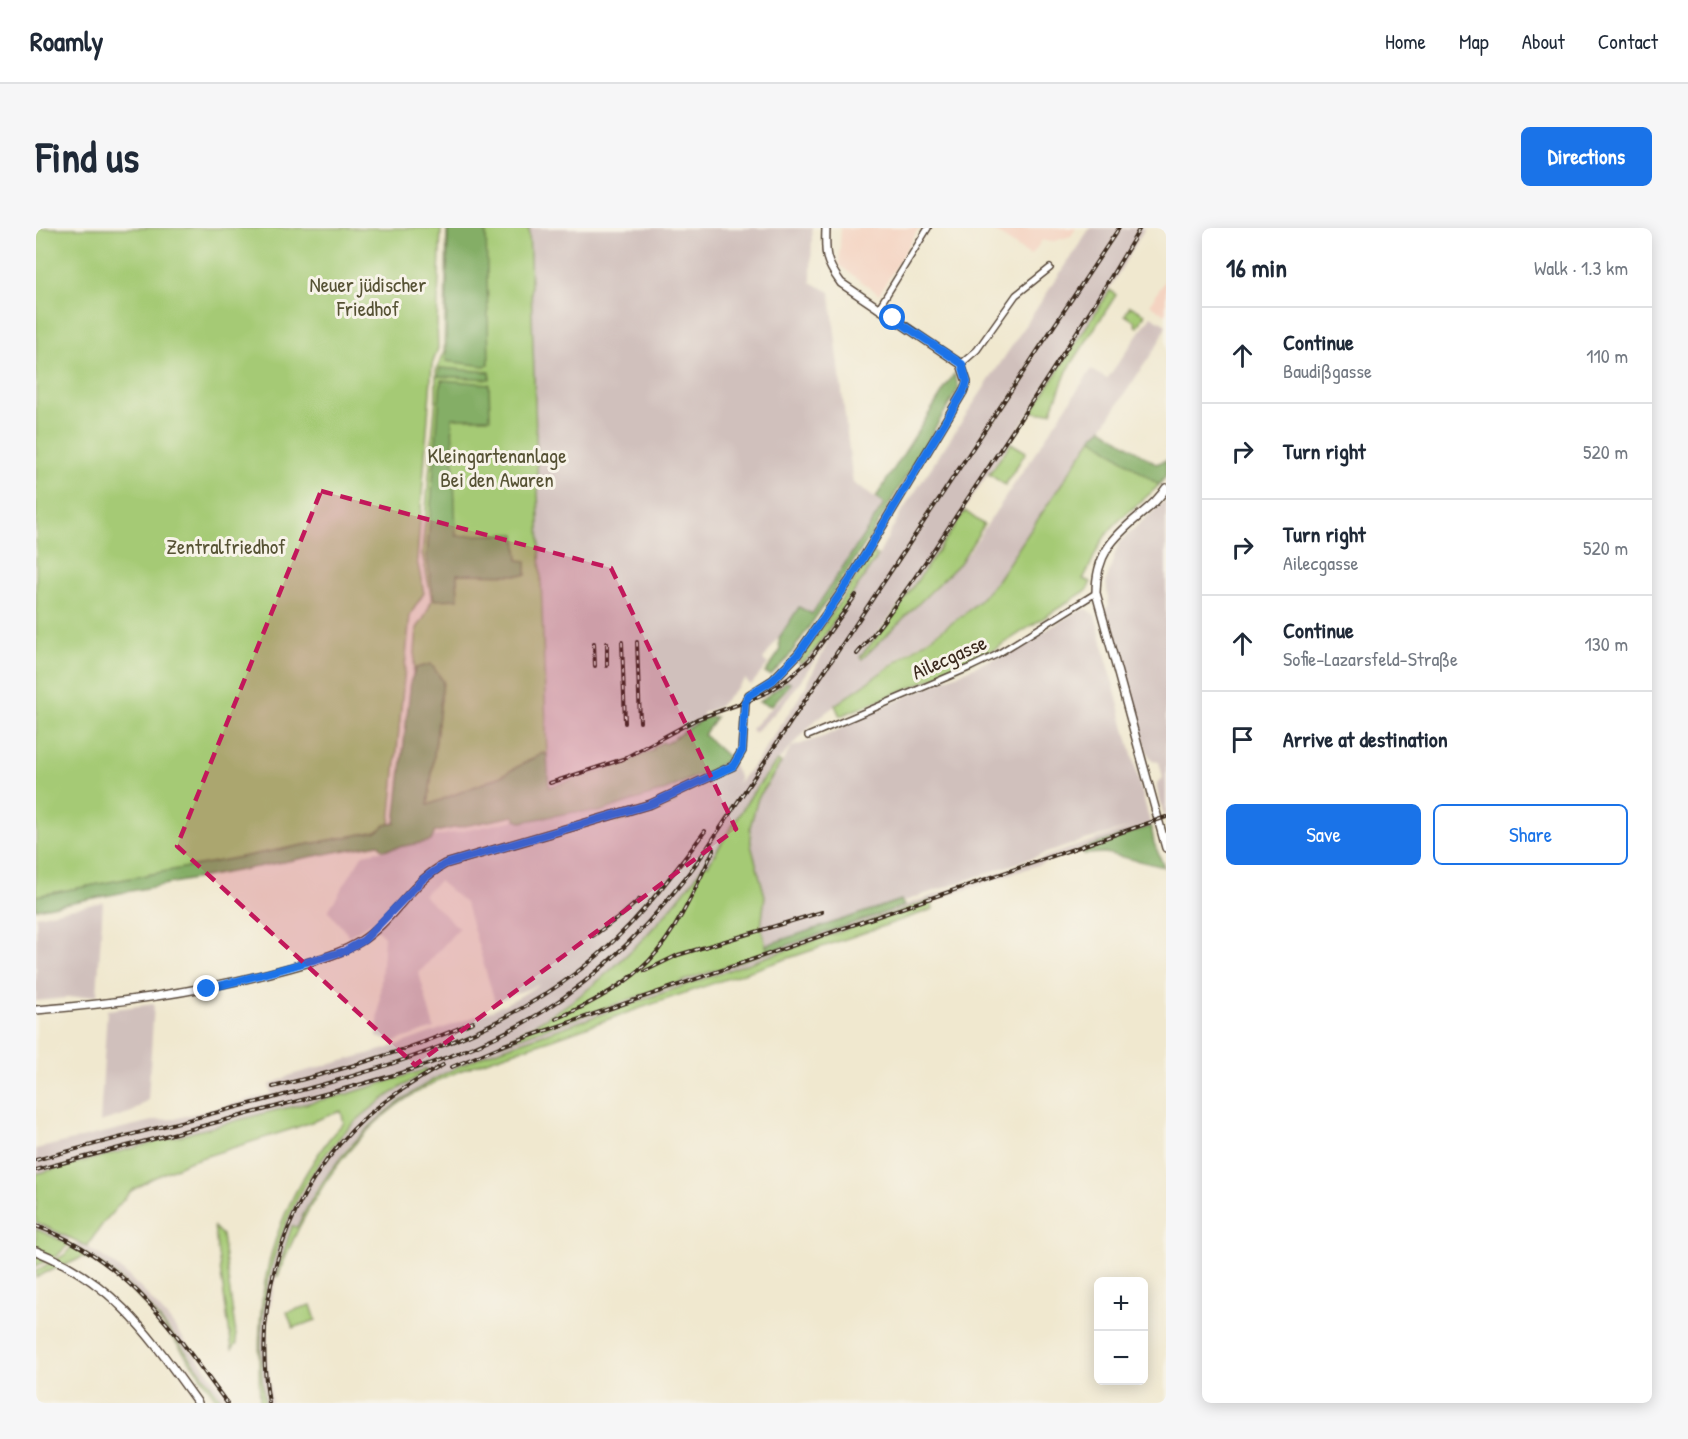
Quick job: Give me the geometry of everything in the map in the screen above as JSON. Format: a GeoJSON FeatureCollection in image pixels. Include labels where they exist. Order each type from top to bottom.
{"type":"FeatureCollection","features":[{"type":"Feature","properties":{"kind":"street"},"geometry":{"type":"LineString","coordinates":[[36,1010],[116,1002],[234,983],[345,951],[364,940],[423,879],[445,864],[651,804],[733,766],[740,758],[744,738],[745,702],[749,695],[773,680],[786,668],[850,580],[967,382],[962,364],[841,284],[828,266],[825,249],[826,228]]}},
{"type":"Feature","properties":{"kind":"street"},"geometry":{"type":"LineString","coordinates":[[878,309],[928,228]]}},
{"type":"Feature","properties":{"kind":"street"},"geometry":{"type":"LineString","coordinates":[[962,364],[977,350],[1016,295],[1050,268]]}},
{"type":"Feature","properties":{"kind":"street"},"geometry":{"type":"LineString","coordinates":[[1166,488],[1157,501],[1119,532],[1109,544],[1100,563],[1096,593],[1166,848]]}},
{"type":"Feature","properties":{"kind":"street","name":"Ailecgasse"},"geometry":{"type":"LineString","coordinates":[[808,736],[971,668],[1096,593]]}},
{"type":"Feature","properties":{"kind":"street"},"geometry":{"type":"LineString","coordinates":[[36,1251],[67,1265],[108,1293],[137,1321],[198,1403]]}},
{"type":"Feature","properties":{"kind":"highlighted area"},"geometry":{"type":"Polygon","coordinates":[[[321,491],[611,568],[736,829],[415,1065],[177,846],[321,491]]]}},
{"type":"Feature","properties":{"kind":"shaded area"},"geometry":{"type":"Polygon","coordinates":[[[529,228],[812,228],[811,282],[830,292],[853,483],[884,504],[811,614],[799,607],[763,660],[768,664],[751,685],[745,679],[718,707],[703,713],[704,718],[665,744],[653,747],[654,750],[611,768],[549,787],[529,228]]]}},
{"type":"Feature","properties":{"kind":"shaded area"},"geometry":{"type":"Polygon","coordinates":[[[841,228],[919,228],[879,294],[839,265],[841,228]]]}},
{"type":"Feature","properties":{"kind":"shaded area"},"geometry":{"type":"Polygon","coordinates":[[[989,228],[1076,228],[1071,236],[1051,242],[1042,240],[1031,256],[989,228]]]}},
{"type":"Feature","properties":{"kind":"shaded area"},"geometry":{"type":"Polygon","coordinates":[[[1090,228],[1145,228],[1087,327],[909,591],[860,657],[934,590],[968,553],[1091,370],[1107,379],[1151,316],[1166,325],[1160,341],[998,579],[980,600],[963,614],[817,719],[765,775],[707,865],[659,923],[618,964],[581,995],[503,1043],[1132,827],[1085,840],[766,945],[761,928],[765,896],[751,845],[750,827],[758,798],[792,747],[825,736],[846,726],[846,723],[1015,649],[1076,612],[1086,609],[1095,615],[1151,826],[495,1051],[460,1066],[414,1092],[383,1114],[347,1148],[316,1190],[296,1228],[292,1226],[276,1276],[269,1312],[267,1355],[272,1403],[265,1403],[260,1350],[262,1313],[274,1254],[291,1213],[320,1164],[346,1132],[374,1107],[427,1069],[348,1094],[273,1111],[36,1174],[36,1149],[156,1120],[174,1119],[271,1094],[269,1085],[291,1075],[386,1049],[490,1011],[540,984],[495,1002],[466,904],[439,881],[423,895],[459,928],[419,973],[434,1028],[393,1042],[377,1037],[384,936],[371,923],[349,936],[328,911],[363,854],[431,841],[433,837],[516,820],[521,822],[574,812],[599,812],[666,790],[713,769],[729,758],[739,776],[736,786],[758,760],[804,690],[829,640],[789,697],[754,733],[751,729],[791,684],[786,682],[760,698],[758,694],[811,655],[878,556],[899,516],[1090,228]]]}},
{"type":"Feature","properties":{"kind":"shaded area"},"geometry":{"type":"Polygon","coordinates":[[[1166,279],[1166,315],[1150,304],[1166,279]]]}},
{"type":"Feature","properties":{"kind":"shaded area"},"geometry":{"type":"Polygon","coordinates":[[[1166,500],[1166,823],[1157,788],[1157,783],[1163,778],[1159,762],[1152,761],[1147,752],[1105,610],[1109,605],[1106,581],[1119,542],[1166,500]]]}},
{"type":"Feature","properties":{"kind":"shaded area"},"geometry":{"type":"Polygon","coordinates":[[[103,902],[97,995],[36,1001],[36,916],[103,902]]]}},
{"type":"Feature","properties":{"kind":"shaded area"},"geometry":{"type":"Polygon","coordinates":[[[154,1004],[148,1100],[132,1112],[100,1122],[107,1010],[154,1004]]]}},
{"type":"Feature","properties":{"kind":"shaded area"},"geometry":{"type":"Polygon","coordinates":[[[36,1222],[70,1237],[67,1243],[36,1229],[36,1222]]]}},
{"type":"Feature","properties":{"kind":"shaded area"},"geometry":{"type":"Polygon","coordinates":[[[77,1241],[111,1262],[148,1296],[170,1321],[231,1403],[224,1403],[169,1328],[145,1301],[112,1271],[74,1247],[77,1241]]]}},
{"type":"Feature","properties":{"kind":"green space","name":"Zentralfriedhof"},"geometry":{"type":"Polygon","coordinates":[[[36,228],[441,228],[438,348],[432,365],[417,560],[424,593],[410,615],[390,824],[378,831],[36,896],[36,228]]]}},
{"type":"Feature","properties":{"kind":"green space","name":"Kleingartenanlage Bei den Awaren"},"geometry":{"type":"Polygon","coordinates":[[[447,228],[529,228],[547,755],[543,753],[499,777],[428,806],[443,681],[413,675],[417,628],[432,600],[422,554],[436,397],[436,371],[444,353],[447,228]]]}},
{"type":"Feature","properties":{"kind":"green space"},"geometry":{"type":"Polygon","coordinates":[[[448,228],[486,228],[489,364],[485,366],[446,361],[448,228]]]}},
{"type":"Feature","properties":{"kind":"green space"},"geometry":{"type":"Polygon","coordinates":[[[1110,290],[1116,295],[1067,371],[1051,412],[1032,411],[1110,290]]]}},
{"type":"Feature","properties":{"kind":"green space"},"geometry":{"type":"Polygon","coordinates":[[[1130,306],[1145,314],[1138,327],[1135,325],[1136,322],[1125,315],[1130,306]]]}},
{"type":"Feature","properties":{"kind":"green space"},"geometry":{"type":"Polygon","coordinates":[[[440,368],[490,372],[490,379],[438,376],[440,368]]]}},
{"type":"Feature","properties":{"kind":"green space"},"geometry":{"type":"Polygon","coordinates":[[[954,374],[959,388],[868,540],[788,658],[771,675],[765,673],[780,651],[779,638],[799,607],[812,614],[884,504],[876,497],[954,374]]]}},
{"type":"Feature","properties":{"kind":"green space"},"geometry":{"type":"Polygon","coordinates":[[[441,380],[489,384],[490,418],[452,418],[456,536],[516,534],[518,560],[526,561],[526,575],[457,574],[458,599],[434,600],[427,557],[441,380]]]}},
{"type":"Feature","properties":{"kind":"green space"},"geometry":{"type":"Polygon","coordinates":[[[1102,428],[1156,464],[1166,460],[1166,476],[1159,485],[1092,438],[1102,428]]]}},
{"type":"Feature","properties":{"kind":"green space"},"geometry":{"type":"Polygon","coordinates":[[[1092,438],[1159,485],[1121,518],[1102,541],[1083,579],[1091,582],[1087,590],[984,656],[840,716],[835,705],[963,615],[980,600],[998,579],[1092,438]]]}},
{"type":"Feature","properties":{"kind":"green space"},"geometry":{"type":"Polygon","coordinates":[[[1011,443],[1026,452],[1005,485],[989,474],[1011,443]]]}},
{"type":"Feature","properties":{"kind":"green space"},"geometry":{"type":"Polygon","coordinates":[[[965,511],[984,525],[960,563],[862,659],[860,657],[888,623],[965,511]]]}},
{"type":"Feature","properties":{"kind":"green space"},"geometry":{"type":"Polygon","coordinates":[[[873,553],[878,556],[811,655],[802,663],[798,663],[873,553]]]}},
{"type":"Feature","properties":{"kind":"green space"},"geometry":{"type":"Polygon","coordinates":[[[431,664],[443,681],[428,805],[499,777],[543,753],[547,755],[549,787],[611,768],[654,750],[653,747],[663,742],[665,744],[704,718],[716,717],[704,735],[729,758],[713,769],[666,790],[599,812],[574,812],[521,822],[514,816],[435,832],[431,841],[383,850],[378,844],[36,909],[36,896],[378,831],[385,825],[395,823],[411,680],[416,668],[431,664]]]}},
{"type":"Feature","properties":{"kind":"green space"},"geometry":{"type":"Polygon","coordinates":[[[786,682],[791,683],[771,706],[759,702],[786,682]]]}},
{"type":"Feature","properties":{"kind":"green space"},"geometry":{"type":"Polygon","coordinates":[[[777,761],[781,763],[758,798],[750,827],[751,845],[765,896],[761,928],[768,952],[500,1044],[582,994],[633,949],[678,900],[705,864],[708,865],[752,794],[777,761]]]}},
{"type":"Feature","properties":{"kind":"green space"},"geometry":{"type":"Polygon","coordinates":[[[674,799],[676,802],[654,812],[616,823],[615,820],[674,799]]]}},
{"type":"Feature","properties":{"kind":"green space"},"geometry":{"type":"Polygon","coordinates":[[[1151,826],[1154,843],[1164,867],[1105,853],[1084,854],[1082,849],[1151,826]]]}},
{"type":"Feature","properties":{"kind":"green space"},"geometry":{"type":"Polygon","coordinates":[[[901,900],[904,906],[768,952],[766,945],[901,900]]]}},
{"type":"Feature","properties":{"kind":"green space"},"geometry":{"type":"Polygon","coordinates":[[[931,900],[933,909],[479,1064],[457,1072],[416,1093],[376,1123],[341,1161],[311,1205],[276,1276],[292,1226],[297,1227],[333,1168],[354,1142],[378,1119],[404,1099],[432,1080],[495,1051],[931,900]]]}},
{"type":"Feature","properties":{"kind":"green space"},"geometry":{"type":"Polygon","coordinates":[[[427,1069],[428,1071],[381,1101],[350,1127],[318,1165],[299,1196],[284,1228],[265,1297],[261,1332],[261,1368],[265,1403],[260,1403],[259,1341],[265,1282],[271,1254],[292,1198],[320,1151],[344,1123],[341,1111],[188,1162],[151,1179],[131,1191],[87,1246],[36,1222],[36,1174],[273,1111],[348,1094],[427,1069]]]}},
{"type":"Feature","properties":{"kind":"green space"},"geometry":{"type":"Polygon","coordinates":[[[214,1227],[222,1235],[237,1343],[232,1349],[214,1227]]]}},
{"type":"Feature","properties":{"kind":"green space"},"geometry":{"type":"Polygon","coordinates":[[[36,1229],[69,1244],[57,1256],[36,1266],[36,1229]]]}},
{"type":"Feature","properties":{"kind":"green space"},"geometry":{"type":"Polygon","coordinates":[[[72,1246],[96,1261],[118,1277],[157,1315],[224,1403],[219,1403],[158,1319],[120,1279],[101,1265],[82,1257],[36,1278],[36,1271],[66,1254],[72,1246]]]}},
{"type":"Feature","properties":{"kind":"green space"},"geometry":{"type":"Polygon","coordinates":[[[311,1305],[316,1320],[293,1328],[287,1312],[311,1305]]]}},
{"type":"Feature","properties":{"kind":"railway"},"geometry":{"type":"LineString","coordinates":[[36,1170],[349,1088],[448,1057],[481,1044],[542,1012],[566,996],[610,960],[650,920],[703,854],[1119,228]]}},
{"type":"Feature","properties":{"kind":"railway"},"geometry":{"type":"LineString","coordinates":[[857,654],[908,587],[986,471],[1084,320],[1140,228]]}},
{"type":"Feature","properties":{"kind":"railway"},"geometry":{"type":"LineString","coordinates":[[550,783],[623,759],[697,719],[768,692],[788,679],[810,659],[856,595]]}},
{"type":"Feature","properties":{"kind":"railway"},"geometry":{"type":"LineString","coordinates":[[622,642],[625,723]]}},
{"type":"Feature","properties":{"kind":"railway"},"geometry":{"type":"LineString","coordinates":[[637,642],[640,722]]}},
{"type":"Feature","properties":{"kind":"railway"},"geometry":{"type":"LineString","coordinates":[[594,643],[595,666]]}},
{"type":"Feature","properties":{"kind":"railway"},"geometry":{"type":"LineString","coordinates":[[607,643],[607,666]]}},
{"type":"Feature","properties":{"kind":"railway"},"geometry":{"type":"LineString","coordinates":[[452,1067],[504,1045],[1166,817]]}},
{"type":"Feature","properties":{"kind":"railway"},"geometry":{"type":"LineString","coordinates":[[36,1160],[351,1076],[392,1064],[471,1034],[546,994],[599,954],[663,887],[705,831]]}},
{"type":"Feature","properties":{"kind":"railway"},"geometry":{"type":"LineString","coordinates":[[556,1019],[606,994],[629,979],[649,961],[678,922],[714,849]]}},
{"type":"Feature","properties":{"kind":"railway"},"geometry":{"type":"LineString","coordinates":[[593,936],[640,899]]}},
{"type":"Feature","properties":{"kind":"railway"},"geometry":{"type":"LineString","coordinates":[[645,971],[678,955],[822,912]]}},
{"type":"Feature","properties":{"kind":"railway"},"geometry":{"type":"LineString","coordinates":[[273,1087],[374,1059],[473,1022]]}},
{"type":"Feature","properties":{"kind":"railway"},"geometry":{"type":"LineString","coordinates":[[269,1403],[265,1363],[265,1324],[271,1285],[281,1247],[296,1211],[315,1177],[339,1145],[367,1116],[403,1089],[443,1065]]}},
{"type":"Feature","properties":{"kind":"railway"},"geometry":{"type":"LineString","coordinates":[[36,1226],[68,1240],[96,1257],[122,1277],[167,1323],[227,1403]]}},
{"type":"Feature","properties":{"kind":"route"},"geometry":{"type":"LineString","coordinates":[[207,989],[345,951],[364,940],[423,879],[433,870],[445,864],[651,804],[733,766],[740,758],[742,751],[745,702],[749,695],[773,680],[786,668],[850,580],[967,382],[962,364],[893,318]]}},
{"type":"Feature","properties":{"kind":"park label","name":"Neuer jüdischer Friedhof"},"geometry":{"type":"Point","coordinates":[368,296]}}]}
